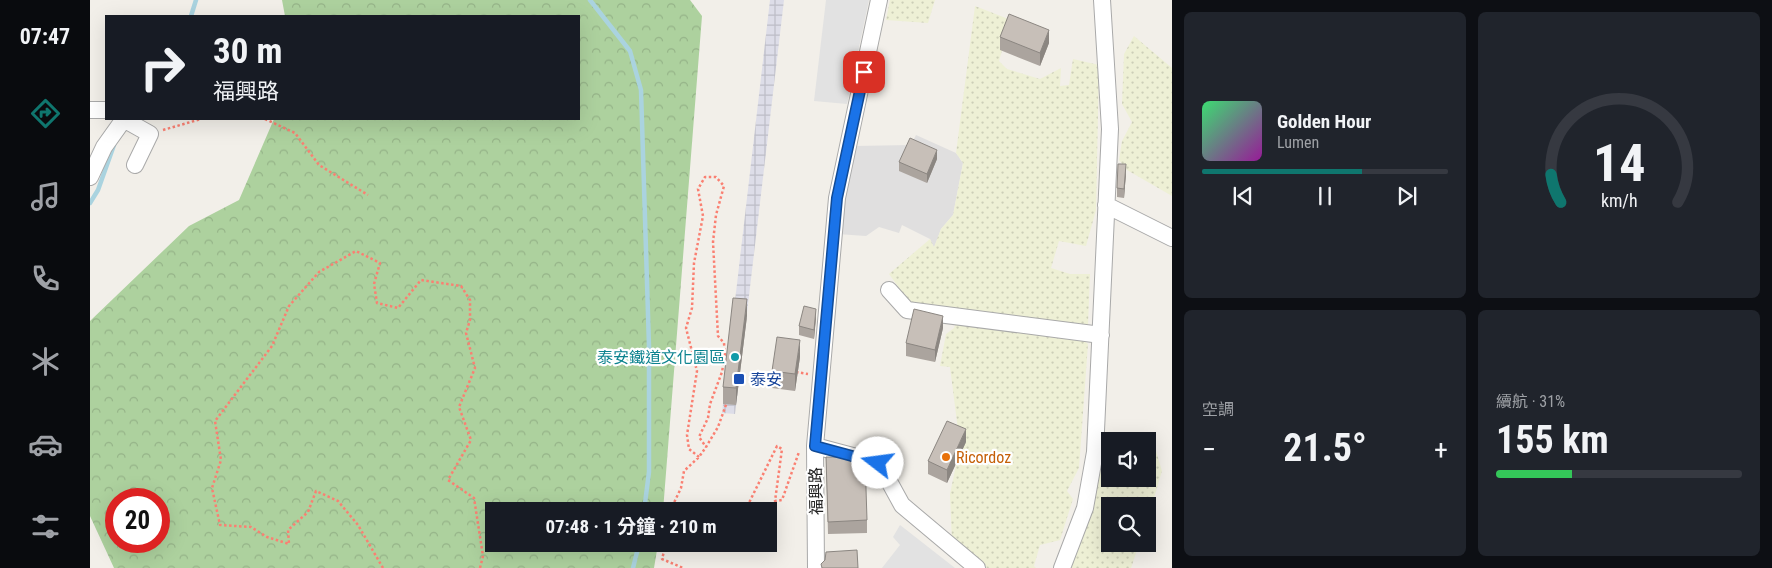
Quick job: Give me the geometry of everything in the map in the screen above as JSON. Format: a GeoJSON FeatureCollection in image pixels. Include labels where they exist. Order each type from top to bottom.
{"type":"FeatureCollection","features":[{"type":"Feature","properties":{"kind":"street","name":"福興路"},"geometry":{"type":"LineString","coordinates":[[816,568],[815,448],[837,198],[879,0]]}},
{"type":"Feature","properties":{"kind":"street"},"geometry":{"type":"LineString","coordinates":[[1062,568],[1085,508],[1095,452],[1110,129],[1102,0]]}},
{"type":"Feature","properties":{"kind":"street"},"geometry":{"type":"LineString","coordinates":[[90,110],[105,110]]}},
{"type":"Feature","properties":{"kind":"street"},"geometry":{"type":"LineString","coordinates":[[90,177],[104,147],[123,120]]}},
{"type":"Feature","properties":{"kind":"street"},"geometry":{"type":"LineString","coordinates":[[126,120],[150,134],[134,165]]}},
{"type":"Feature","properties":{"kind":"street"},"geometry":{"type":"LineString","coordinates":[[1106,205],[1172,238]]}},
{"type":"Feature","properties":{"kind":"street"},"geometry":{"type":"LineString","coordinates":[[889,290],[907,310],[1101,335]]}},
{"type":"Feature","properties":{"kind":"street"},"geometry":{"type":"LineString","coordinates":[[815,448],[878,463],[902,505],[977,568]]}},
{"type":"Feature","properties":{"kind":"path"},"geometry":{"type":"LineString","coordinates":[[150,134],[198,120]]}},
{"type":"Feature","properties":{"kind":"path"},"geometry":{"type":"LineString","coordinates":[[268,120],[295,133],[319,165],[368,195]]}},
{"type":"Feature","properties":{"kind":"path"},"geometry":{"type":"LineString","coordinates":[[699,457],[689,449],[687,435],[697,371],[686,328],[692,308],[694,263],[703,216],[698,189],[705,177],[716,177],[724,186],[716,214],[713,242],[718,336],[724,343],[725,354],[722,372],[710,404],[708,418],[699,437],[706,447]]}},
{"type":"Feature","properties":{"kind":"path"},"geometry":{"type":"LineString","coordinates":[[383,568],[358,525],[338,501],[316,491],[308,512],[288,530],[289,544],[267,538],[251,527],[220,525],[212,488],[221,460],[215,421],[272,346],[290,306],[319,272],[356,251],[380,263],[374,284],[377,302],[398,308],[421,280],[461,286],[470,300],[470,320],[466,333],[475,368],[459,407],[471,440],[448,480],[474,498],[482,556],[480,568]]}},
{"type":"Feature","properties":{"kind":"path"},"geometry":{"type":"LineString","coordinates":[[674,502],[681,488],[684,471],[699,457],[706,447],[718,427],[728,400]]}},
{"type":"Feature","properties":{"kind":"path"},"geometry":{"type":"LineString","coordinates":[[748,502],[752,498],[777,446],[782,449],[775,500],[782,500],[799,451],[815,448]]}},
{"type":"Feature","properties":{"kind":"path"},"geometry":{"type":"LineString","coordinates":[[664,552],[662,560],[683,568]]}},
{"type":"Feature","properties":{"kind":"shaded area"},"geometry":{"type":"Polygon","coordinates":[[[770,0],[784,0],[735,414],[722,413],[770,0]]]}},
{"type":"Feature","properties":{"kind":"shaded area"},"geometry":{"type":"Polygon","coordinates":[[[826,0],[869,0],[847,104],[814,101],[826,0]]]}},
{"type":"Feature","properties":{"kind":"shaded area"},"geometry":{"type":"Polygon","coordinates":[[[916,135],[956,153],[963,163],[953,215],[941,229],[934,248],[930,239],[902,225],[899,233],[879,227],[866,236],[837,234],[854,146],[911,145],[916,135]]]}},
{"type":"Feature","properties":{"kind":"shaded area"},"geometry":{"type":"Polygon","coordinates":[[[900,525],[955,568],[882,568],[900,545],[893,537],[900,525]]]}},
{"type":"Feature","properties":{"kind":"green space"},"geometry":{"type":"Polygon","coordinates":[[[282,0],[690,0],[702,16],[664,502],[485,502],[485,552],[657,552],[654,568],[114,568],[107,553],[170,553],[170,488],[105,488],[105,548],[90,516],[90,321],[189,226],[239,200],[274,120],[580,120],[580,15],[285,15],[282,0]]]}},
{"type":"Feature","properties":{"kind":"green space"},"geometry":{"type":"Polygon","coordinates":[[[890,0],[935,0],[928,23],[886,20],[890,0]]]}},
{"type":"Feature","properties":{"kind":"green space"},"geometry":{"type":"Polygon","coordinates":[[[975,6],[1011,20],[999,61],[1007,69],[1040,79],[1061,68],[1060,86],[1069,85],[1073,59],[1099,65],[1096,210],[1086,246],[1059,241],[1051,268],[1070,274],[1090,274],[1088,325],[1080,327],[910,303],[889,274],[930,239],[934,247],[941,229],[953,215],[963,163],[956,153],[975,6]]]}},
{"type":"Feature","properties":{"kind":"green space"},"geometry":{"type":"Polygon","coordinates":[[[1134,36],[1172,68],[1172,196],[1127,170],[1119,160],[1122,141],[1132,122],[1122,104],[1124,54],[1134,36]]]}},
{"type":"Feature","properties":{"kind":"green space"},"geometry":{"type":"Polygon","coordinates":[[[958,317],[1079,336],[1088,344],[1079,468],[1067,491],[1073,499],[1060,540],[1040,545],[1034,566],[1036,568],[987,568],[952,543],[950,494],[960,446],[950,367],[940,366],[946,334],[954,328],[958,317]]]}},
{"type":"Feature","properties":{"kind":"green space"},"geometry":{"type":"Polygon","coordinates":[[[1156,451],[1162,471],[1154,497],[1101,497],[1101,552],[1136,552],[1131,568],[1060,568],[1096,461],[1101,459],[1101,487],[1156,487],[1156,451]]]}},
{"type":"Feature","properties":{"kind":"building"},"geometry":{"type":"Polygon","coordinates":[[[1009,14],[1049,30],[1040,53],[1000,37],[1009,14]]]}},
{"type":"Feature","properties":{"kind":"building"},"geometry":{"type":"Polygon","coordinates":[[[910,138],[937,150],[927,174],[899,162],[910,138]]]}},
{"type":"Feature","properties":{"kind":"building"},"geometry":{"type":"Polygon","coordinates":[[[1118,164],[1126,164],[1124,189],[1117,188],[1118,164]]]}},
{"type":"Feature","properties":{"kind":"building","name":"泰安鐵道文化園區"},"geometry":{"type":"Polygon","coordinates":[[[733,298],[747,299],[736,388],[723,387],[733,298]]]}},
{"type":"Feature","properties":{"kind":"building"},"geometry":{"type":"Polygon","coordinates":[[[804,306],[816,309],[814,330],[799,326],[804,306]]]}},
{"type":"Feature","properties":{"kind":"building"},"geometry":{"type":"Polygon","coordinates":[[[914,309],[943,316],[935,350],[906,343],[914,309]]]}},
{"type":"Feature","properties":{"kind":"building"},"geometry":{"type":"Polygon","coordinates":[[[777,337],[800,340],[795,374],[772,371],[777,337]]]}},
{"type":"Feature","properties":{"kind":"building"},"geometry":{"type":"Polygon","coordinates":[[[947,421],[966,429],[947,470],[928,461],[947,421]]]}},
{"type":"Feature","properties":{"kind":"building"},"geometry":{"type":"Polygon","coordinates":[[[826,457],[865,457],[867,520],[828,522],[826,457]]]}},
{"type":"Feature","properties":{"kind":"building"},"geometry":{"type":"Polygon","coordinates":[[[857,550],[858,568],[822,568],[821,564],[825,560],[826,552],[857,550]]]}},
{"type":"Feature","properties":{"kind":"waterway"},"geometry":{"type":"LineString","coordinates":[[191,15],[196,0]]}},
{"type":"Feature","properties":{"kind":"waterway"},"geometry":{"type":"LineString","coordinates":[[590,0],[630,51],[641,90],[649,346],[649,472],[645,502]]}},
{"type":"Feature","properties":{"kind":"waterway"},"geometry":{"type":"LineString","coordinates":[[90,203],[98,190],[114,145]]}},
{"type":"Feature","properties":{"kind":"waterway"},"geometry":{"type":"LineString","coordinates":[[633,568],[637,552]]}},
{"type":"Feature","properties":{"kind":"place","name":"泰安鐵道文化園區"},"geometry":{"type":"Point","coordinates":[735,357]}},
{"type":"Feature","properties":{"kind":"place","name":"泰安"},"geometry":{"type":"Point","coordinates":[739,379]}},
{"type":"Feature","properties":{"kind":"place","name":"Ricordoz"},"geometry":{"type":"Point","coordinates":[946,457]}},
{"type":"Feature","properties":{"kind":"route"},"geometry":{"type":"LineString","coordinates":[[864,72],[837,198],[815,446],[878,463]]}}]}
